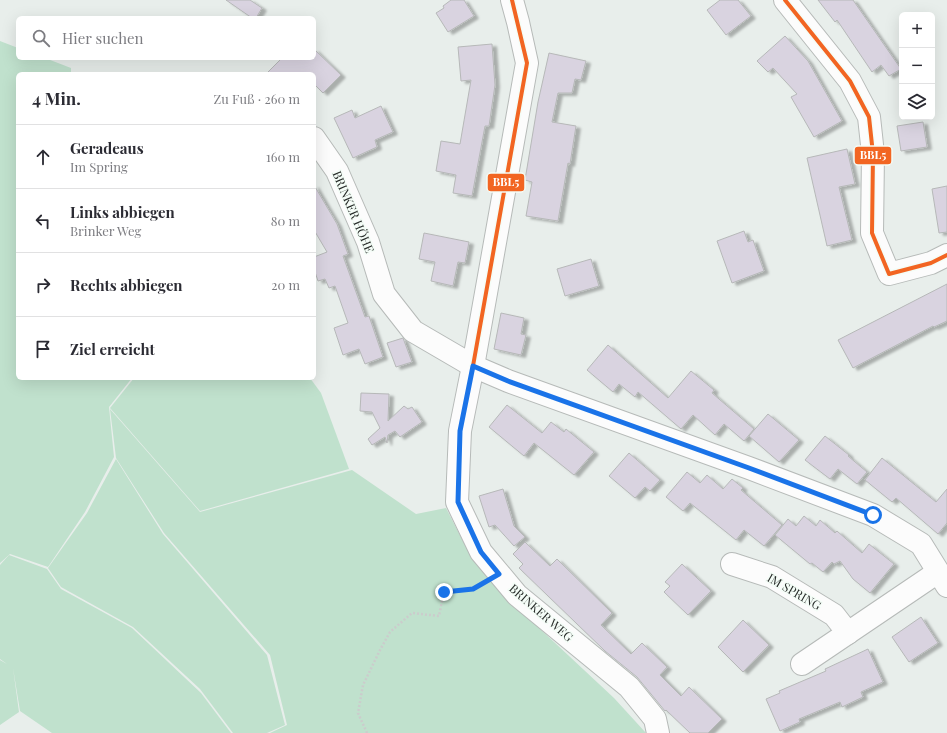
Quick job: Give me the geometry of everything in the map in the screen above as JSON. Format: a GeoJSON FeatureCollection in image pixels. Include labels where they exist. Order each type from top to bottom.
{"type":"FeatureCollection","features":[{"type":"Feature","properties":{"kind":"street","name":"BRINKER WEG"},"geometry":{"type":"LineString","coordinates":[[512,0],[527,63],[460,431],[458,502],[481,552],[499,574],[517,594],[629,687],[655,720],[658,733]]}},
{"type":"Feature","properties":{"kind":"street"},"geometry":{"type":"LineString","coordinates":[[785,0],[850,81],[869,117],[873,154],[872,233],[889,274],[931,263],[947,255]]}},
{"type":"Feature","properties":{"kind":"street","name":"BRINKER HÖHE"},"geometry":{"type":"LineString","coordinates":[[316,141],[337,171],[368,242],[384,294],[413,331],[473,366]]}},
{"type":"Feature","properties":{"kind":"street"},"geometry":{"type":"LineString","coordinates":[[473,366],[508,381],[749,468],[873,515],[921,544],[942,579],[848,633],[802,664]]}},
{"type":"Feature","properties":{"kind":"street","name":"IM SPRING"},"geometry":{"type":"LineString","coordinates":[[732,564],[772,577],[834,615],[848,633]]}},
{"type":"Feature","properties":{"kind":"path"},"geometry":{"type":"LineString","coordinates":[[367,733],[358,713],[363,684],[390,632],[412,613],[439,616],[444,592],[473,589],[499,574]]}},
{"type":"Feature","properties":{"kind":"green space"},"geometry":{"type":"Polygon","coordinates":[[[0,41],[16,47],[16,60],[50,60],[71,68],[71,72],[16,72],[16,380],[130,380],[109,407],[114,457],[85,512],[48,567],[10,554],[0,563],[0,41]]]}},
{"type":"Feature","properties":{"kind":"green space"},"geometry":{"type":"Polygon","coordinates":[[[132,380],[311,380],[321,393],[349,469],[200,511],[110,408],[132,380]]]}},
{"type":"Feature","properties":{"kind":"green space"},"geometry":{"type":"Polygon","coordinates":[[[110,409],[200,512],[352,470],[416,514],[446,508],[470,555],[507,598],[614,698],[646,733],[270,733],[287,725],[270,655],[164,533],[116,458],[110,409]]]}},
{"type":"Feature","properties":{"kind":"green space"},"geometry":{"type":"Polygon","coordinates":[[[116,459],[163,534],[267,655],[285,725],[267,733],[233,733],[200,689],[133,627],[61,587],[48,568],[87,513],[116,459]]]}},
{"type":"Feature","properties":{"kind":"green space"},"geometry":{"type":"Polygon","coordinates":[[[9,555],[47,569],[61,589],[132,628],[201,693],[231,733],[52,733],[20,711],[13,668],[19,712],[0,725],[0,660],[7,664],[0,659],[0,565],[9,555]]]}},
{"type":"Feature","properties":{"kind":"building"},"geometry":{"type":"Polygon","coordinates":[[[226,0],[250,0],[262,8],[257,16],[249,16],[226,0]]]}},
{"type":"Feature","properties":{"kind":"building"},"geometry":{"type":"Polygon","coordinates":[[[451,0],[464,0],[474,16],[448,32],[436,13],[444,8],[443,6],[451,0]]]}},
{"type":"Feature","properties":{"kind":"building"},"geometry":{"type":"Polygon","coordinates":[[[720,0],[738,0],[751,16],[726,35],[707,10],[720,0]]]}},
{"type":"Feature","properties":{"kind":"building"},"geometry":{"type":"Polygon","coordinates":[[[818,0],[853,0],[899,66],[899,70],[889,76],[881,65],[872,72],[837,20],[835,22],[818,0]]]}},
{"type":"Feature","properties":{"kind":"building"},"geometry":{"type":"Polygon","coordinates":[[[785,36],[808,61],[842,121],[814,137],[791,97],[797,94],[773,68],[768,72],[757,61],[785,36]]]}},
{"type":"Feature","properties":{"kind":"building"},"geometry":{"type":"Polygon","coordinates":[[[492,44],[495,85],[489,126],[485,126],[472,196],[453,193],[456,175],[436,171],[441,141],[460,144],[471,80],[461,81],[458,47],[492,44]]]}},
{"type":"Feature","properties":{"kind":"building"},"geometry":{"type":"Polygon","coordinates":[[[316,51],[341,75],[323,93],[316,86],[316,72],[268,72],[280,60],[316,60],[316,51]]]}},
{"type":"Feature","properties":{"kind":"building"},"geometry":{"type":"Polygon","coordinates":[[[549,53],[586,61],[581,80],[575,79],[572,93],[558,93],[552,122],[576,126],[558,221],[526,216],[532,182],[525,180],[538,102],[549,53]]]}},
{"type":"Feature","properties":{"kind":"building"},"geometry":{"type":"Polygon","coordinates":[[[381,106],[393,132],[375,140],[377,147],[353,158],[334,118],[352,110],[355,118],[381,106]]]}},
{"type":"Feature","properties":{"kind":"building"},"geometry":{"type":"Polygon","coordinates":[[[923,122],[927,147],[901,151],[897,126],[923,122]]]}},
{"type":"Feature","properties":{"kind":"building"},"geometry":{"type":"Polygon","coordinates":[[[847,149],[855,184],[839,187],[852,240],[827,246],[807,158],[847,149]]]}},
{"type":"Feature","properties":{"kind":"building"},"geometry":{"type":"Polygon","coordinates":[[[947,186],[947,232],[939,233],[932,189],[947,186]]]}},
{"type":"Feature","properties":{"kind":"building"},"geometry":{"type":"Polygon","coordinates":[[[316,188],[337,224],[348,254],[343,256],[365,317],[369,316],[383,357],[365,364],[359,349],[343,355],[334,328],[348,323],[335,286],[329,288],[325,279],[318,281],[316,275],[316,256],[327,252],[316,233],[316,188]]]}},
{"type":"Feature","properties":{"kind":"building"},"geometry":{"type":"Polygon","coordinates":[[[744,231],[748,242],[753,240],[764,271],[732,283],[717,241],[744,231]]]}},
{"type":"Feature","properties":{"kind":"building"},"geometry":{"type":"Polygon","coordinates":[[[424,233],[469,242],[465,263],[458,262],[453,286],[431,281],[435,262],[419,259],[424,233]]]}},
{"type":"Feature","properties":{"kind":"building"},"geometry":{"type":"Polygon","coordinates":[[[591,259],[599,286],[565,296],[557,269],[591,259]]]}},
{"type":"Feature","properties":{"kind":"building"},"geometry":{"type":"Polygon","coordinates":[[[947,284],[947,321],[934,327],[933,326],[853,368],[838,340],[947,284]]]}},
{"type":"Feature","properties":{"kind":"building"},"geometry":{"type":"Polygon","coordinates":[[[501,313],[524,318],[521,334],[526,335],[521,355],[494,349],[501,313]]]}},
{"type":"Feature","properties":{"kind":"building"},"geometry":{"type":"Polygon","coordinates":[[[403,338],[412,362],[396,367],[387,343],[403,338]]]}},
{"type":"Feature","properties":{"kind":"building"},"geometry":{"type":"Polygon","coordinates":[[[608,345],[668,398],[691,371],[714,390],[712,393],[754,429],[744,441],[724,424],[715,435],[693,415],[681,429],[638,392],[635,397],[619,384],[613,392],[587,370],[608,345]]]}},
{"type":"Feature","properties":{"kind":"building"},"geometry":{"type":"Polygon","coordinates":[[[361,393],[389,394],[388,421],[404,406],[408,409],[412,407],[422,422],[400,437],[395,431],[388,435],[387,443],[385,437],[372,445],[368,439],[380,428],[372,412],[360,411],[361,393]]]}},
{"type":"Feature","properties":{"kind":"building"},"geometry":{"type":"Polygon","coordinates":[[[507,405],[542,433],[551,422],[564,432],[566,429],[594,452],[574,475],[534,443],[524,456],[489,427],[507,405]]]}},
{"type":"Feature","properties":{"kind":"building"},"geometry":{"type":"Polygon","coordinates":[[[768,414],[799,440],[779,462],[749,436],[768,414]]]}},
{"type":"Feature","properties":{"kind":"building"},"geometry":{"type":"Polygon","coordinates":[[[825,436],[867,472],[857,484],[838,469],[830,479],[805,460],[825,436]]]}},
{"type":"Feature","properties":{"kind":"building"},"geometry":{"type":"Polygon","coordinates":[[[629,453],[660,480],[650,491],[645,487],[635,498],[609,476],[629,453]]]}},
{"type":"Feature","properties":{"kind":"building"},"geometry":{"type":"Polygon","coordinates":[[[882,458],[936,502],[947,489],[947,523],[938,534],[896,498],[892,502],[865,480],[882,458]]]}},
{"type":"Feature","properties":{"kind":"building"},"geometry":{"type":"Polygon","coordinates":[[[687,472],[700,483],[707,475],[723,489],[732,479],[743,488],[741,490],[782,525],[764,546],[744,530],[736,540],[690,503],[683,511],[666,497],[687,472]]]}},
{"type":"Feature","properties":{"kind":"building"},"geometry":{"type":"Polygon","coordinates":[[[503,489],[514,526],[525,537],[514,546],[495,525],[489,527],[479,496],[503,489]]]}},
{"type":"Feature","properties":{"kind":"building"},"geometry":{"type":"Polygon","coordinates":[[[804,516],[816,526],[820,520],[835,533],[837,531],[862,553],[869,544],[894,564],[870,593],[853,579],[840,561],[834,564],[832,562],[823,572],[812,563],[810,564],[775,535],[788,519],[796,526],[804,516]]]}},
{"type":"Feature","properties":{"kind":"building"},"geometry":{"type":"Polygon","coordinates":[[[525,542],[550,566],[557,559],[612,613],[601,625],[631,654],[642,643],[667,667],[660,675],[681,696],[689,687],[722,719],[708,733],[690,733],[666,710],[665,711],[637,677],[605,651],[519,568],[523,564],[513,554],[525,542]]]}},
{"type":"Feature","properties":{"kind":"building"},"geometry":{"type":"Polygon","coordinates":[[[682,564],[711,591],[688,615],[664,592],[670,586],[665,582],[682,564]]]}},
{"type":"Feature","properties":{"kind":"building"},"geometry":{"type":"Polygon","coordinates":[[[921,617],[938,643],[909,662],[892,637],[921,617]]]}},
{"type":"Feature","properties":{"kind":"building"},"geometry":{"type":"Polygon","coordinates":[[[743,620],[769,645],[743,672],[718,647],[743,620]]]}},
{"type":"Feature","properties":{"kind":"building"},"geometry":{"type":"Polygon","coordinates":[[[868,649],[883,682],[861,692],[863,697],[842,707],[840,702],[799,719],[800,722],[780,731],[766,699],[780,693],[779,691],[826,671],[825,669],[868,649]]]}},
{"type":"Feature","properties":{"kind":"transit line","name":"BBL5"},"geometry":{"type":"LineString","coordinates":[[473,366],[527,63],[512,0]]}},
{"type":"Feature","properties":{"kind":"transit line","name":"BBL5"},"geometry":{"type":"LineString","coordinates":[[785,0],[850,81],[869,117],[873,154],[872,233],[889,274],[931,263],[947,255]]}},
{"type":"Feature","properties":{"kind":"route"},"geometry":{"type":"LineString","coordinates":[[444,592],[473,589],[499,574],[481,552],[458,502],[460,431],[473,366],[508,381],[749,468],[873,515]]}}]}
